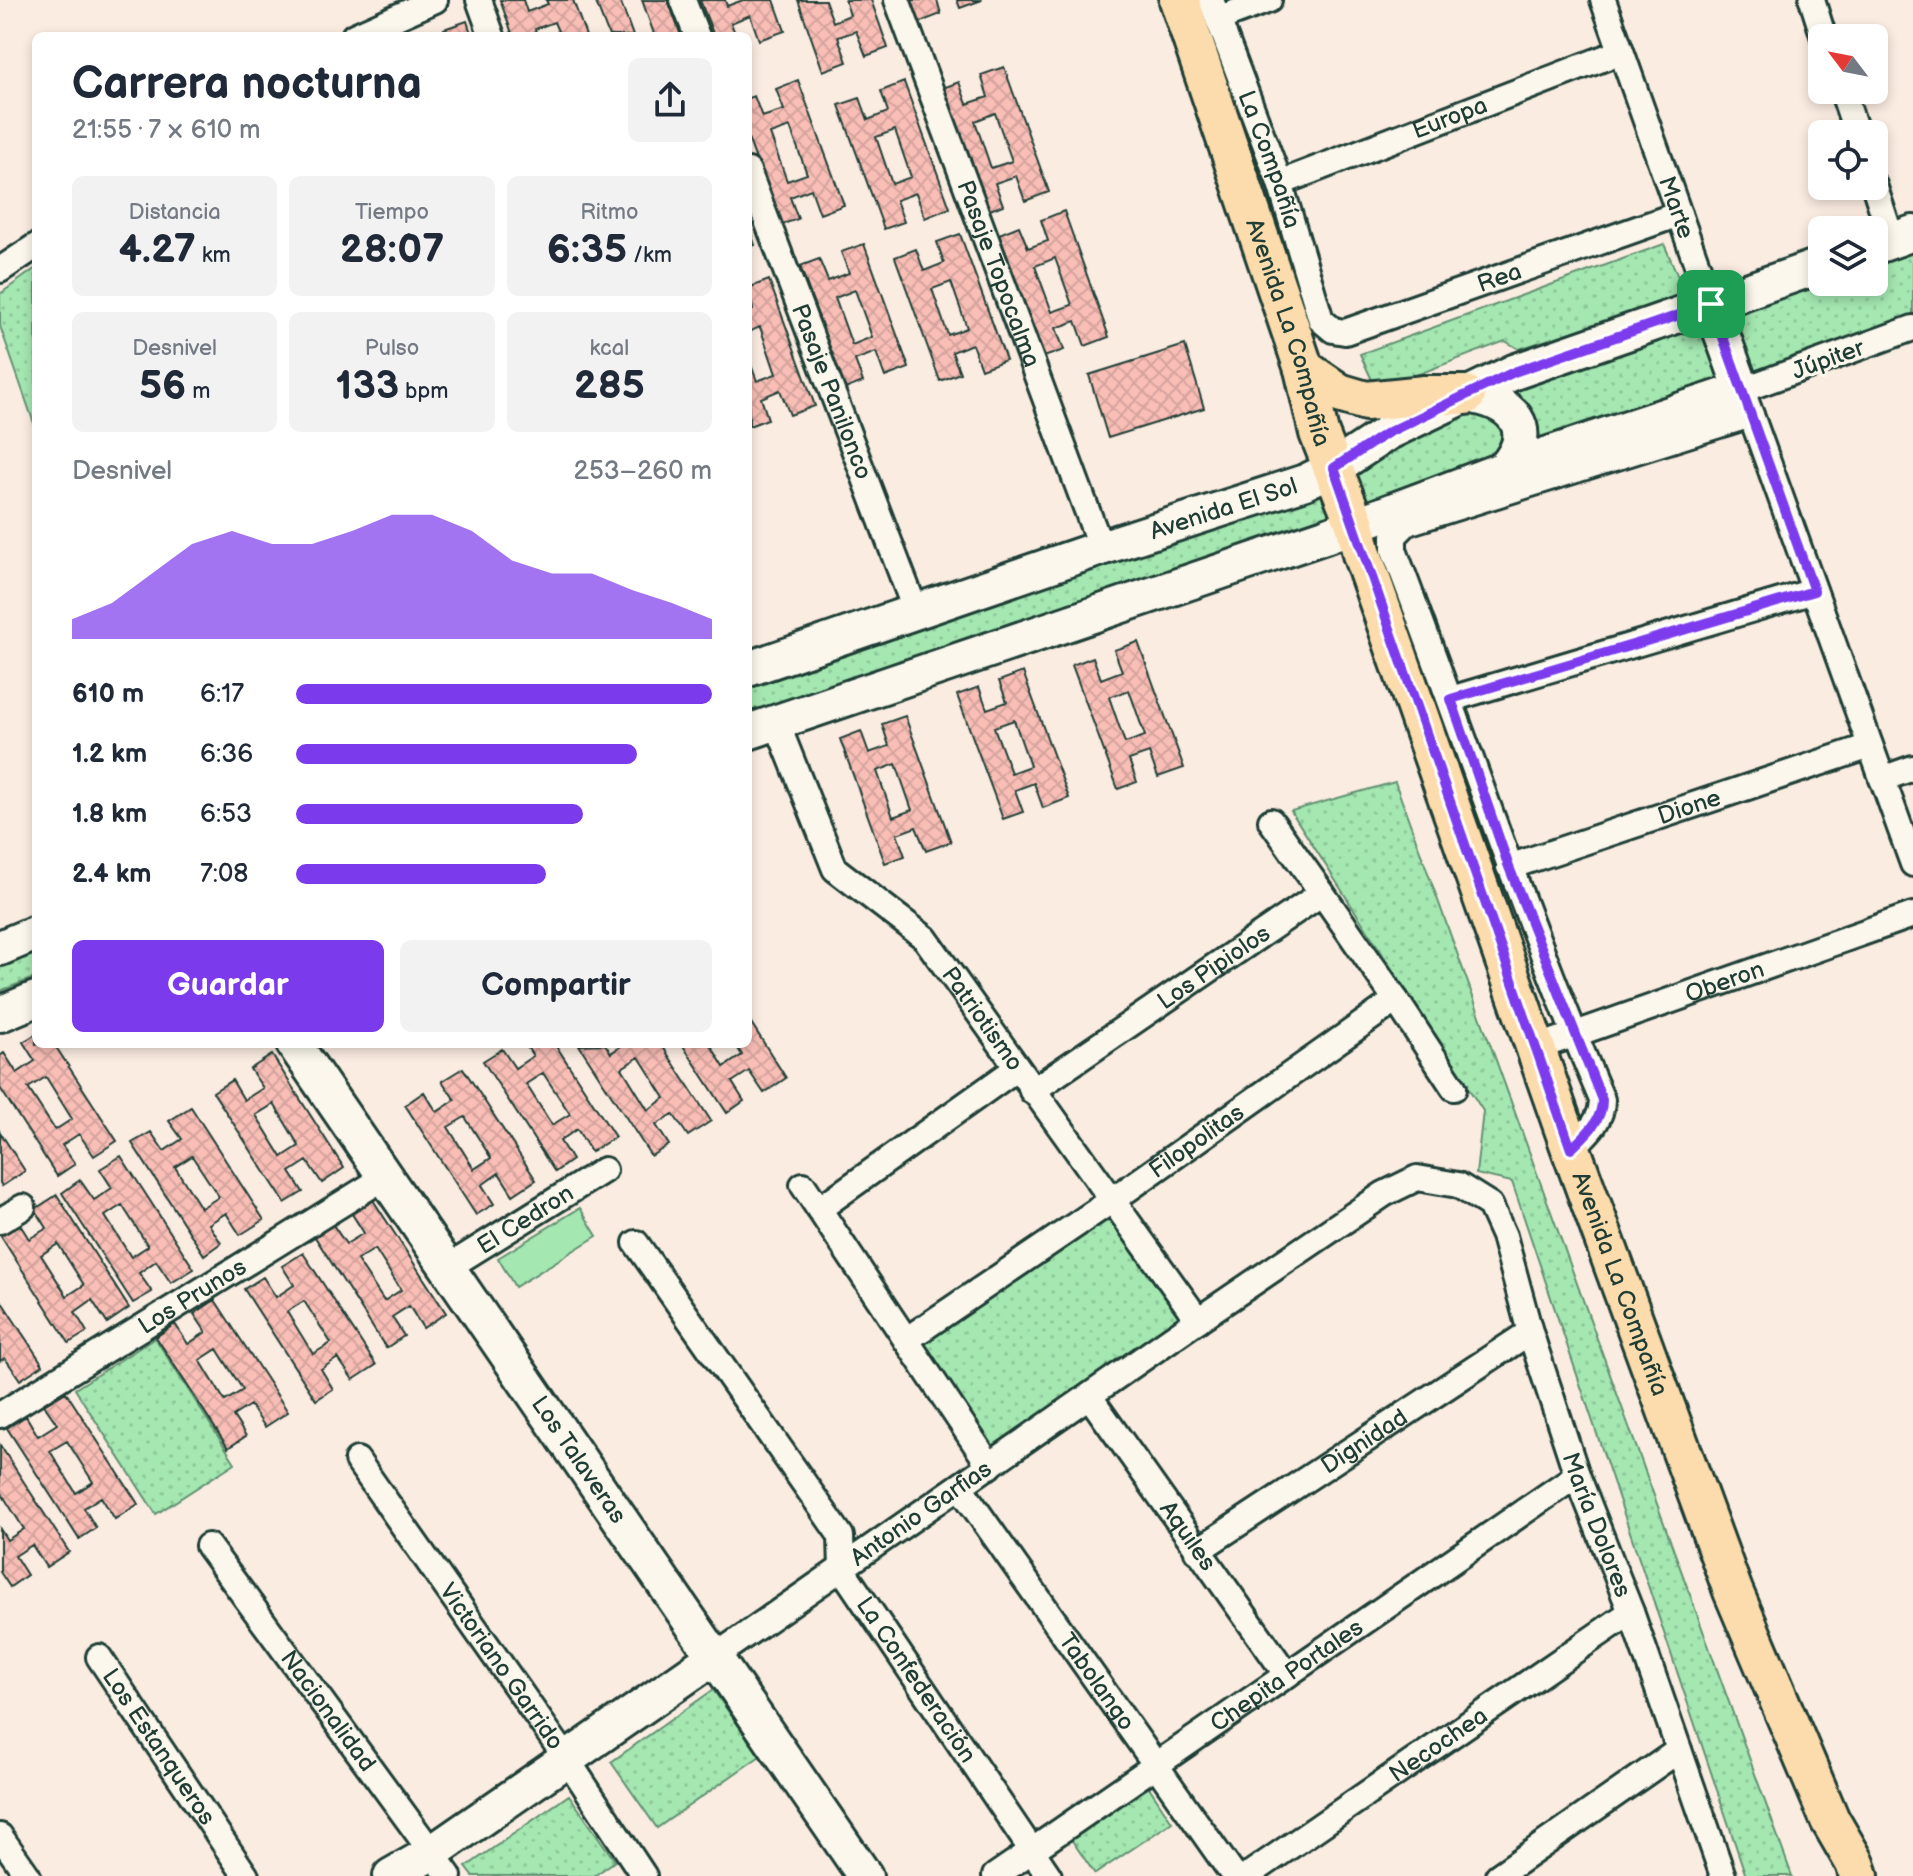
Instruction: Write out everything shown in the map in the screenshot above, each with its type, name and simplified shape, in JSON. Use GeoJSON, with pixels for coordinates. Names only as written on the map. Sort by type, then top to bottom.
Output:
{"type":"FeatureCollection","features":[{"type":"Feature","properties":{"kind":"main road","name":"Avenida La Compañía"},"geometry":{"type":"LineString","coordinates":[[1179,0],[1304,369],[1319,433],[1355,524],[1362,554],[1571,1149],[1733,1591],[1830,1820],[1855,1863],[1859,1876]]}},
{"type":"Feature","properties":{"kind":"main road"},"geometry":{"type":"LineString","coordinates":[[1304,369],[1339,393],[1366,401],[1425,395],[1466,395]]}},
{"type":"Feature","properties":{"kind":"street"},"geometry":{"type":"LineString","coordinates":[[363,32],[435,0]]}},
{"type":"Feature","properties":{"kind":"street"},"geometry":{"type":"LineString","coordinates":[[479,0],[491,32]]}},
{"type":"Feature","properties":{"kind":"street"},"geometry":{"type":"LineString","coordinates":[[683,0],[695,32]]}},
{"type":"Feature","properties":{"kind":"street","name":"Pasaje Topocalma"},"geometry":{"type":"LineString","coordinates":[[897,0],[1101,548]]}},
{"type":"Feature","properties":{"kind":"street"},"geometry":{"type":"LineString","coordinates":[[1214,9],[1269,0]]}},
{"type":"Feature","properties":{"kind":"street","name":"Marte"},"geometry":{"type":"LineString","coordinates":[[1603,0],[1882,779],[1908,838],[1913,864]]}},
{"type":"Feature","properties":{"kind":"street"},"geometry":{"type":"LineString","coordinates":[[1812,0],[1820,24]]}},
{"type":"Feature","properties":{"kind":"street","name":"La Compañía"},"geometry":{"type":"LineString","coordinates":[[1214,9],[1280,183],[1321,320]]}},
{"type":"Feature","properties":{"kind":"street","name":"Europa"},"geometry":{"type":"LineString","coordinates":[[1280,183],[1620,52]]}},
{"type":"Feature","properties":{"kind":"street","name":"Pasaje Panilonco"},"geometry":{"type":"LineString","coordinates":[[752,182],[916,612]]}},
{"type":"Feature","properties":{"kind":"street"},"geometry":{"type":"LineString","coordinates":[[1879,200],[1893,240]]}},
{"type":"Feature","properties":{"kind":"street","name":"Rea"},"geometry":{"type":"LineString","coordinates":[[1321,320],[1333,330],[1345,332],[1679,214]]}},
{"type":"Feature","properties":{"kind":"street"},"geometry":{"type":"LineString","coordinates":[[0,270],[32,249]]}},
{"type":"Feature","properties":{"kind":"street","name":"Avenida El Sol"},"geometry":{"type":"LineString","coordinates":[[752,668],[1305,482],[1334,468],[1387,433],[1514,372],[1808,270]]}},
{"type":"Feature","properties":{"kind":"street","name":"Júpiter"},"geometry":{"type":"LineString","coordinates":[[1571,1149],[1597,1122],[1602,1113],[1602,1100],[1509,867],[1451,699],[1394,550],[1394,536],[1407,523],[1747,402],[1913,328]]}},
{"type":"Feature","properties":{"kind":"street"},"geometry":{"type":"LineString","coordinates":[[1466,395],[1486,397],[1503,405],[1517,423],[1521,444],[1504,469]]}},
{"type":"Feature","properties":{"kind":"street"},"geometry":{"type":"LineString","coordinates":[[762,726],[1355,524],[1504,469],[1747,402]]}},
{"type":"Feature","properties":{"kind":"street"},"geometry":{"type":"LineString","coordinates":[[1451,699],[1814,591]]}},
{"type":"Feature","properties":{"kind":"street","name":"Patriotismo"},"geometry":{"type":"LineString","coordinates":[[762,726],[835,869],[925,938],[1198,1320]]}},
{"type":"Feature","properties":{"kind":"street","name":"Dione"},"geometry":{"type":"LineString","coordinates":[[1509,867],[1870,746]]}},
{"type":"Feature","properties":{"kind":"street"},"geometry":{"type":"LineString","coordinates":[[1882,779],[1913,768]]}},
{"type":"Feature","properties":{"kind":"street"},"geometry":{"type":"LineString","coordinates":[[1271,821],[1454,1088]]}},
{"type":"Feature","properties":{"kind":"street","name":"Los Pipiolos"},"geometry":{"type":"LineString","coordinates":[[1032,1091],[1322,893]]}},
{"type":"Feature","properties":{"kind":"street","name":"Oberon"},"geometry":{"type":"LineString","coordinates":[[1536,1048],[1913,915]]}},
{"type":"Feature","properties":{"kind":"street"},"geometry":{"type":"LineString","coordinates":[[0,948],[32,935]]}},
{"type":"Feature","properties":{"kind":"street","name":"Filopolitas"},"geometry":{"type":"LineString","coordinates":[[906,1340],[1114,1199],[1396,1000]]}},
{"type":"Feature","properties":{"kind":"street"},"geometry":{"type":"LineString","coordinates":[[0,1014],[32,1001]]}},
{"type":"Feature","properties":{"kind":"street","name":"Los Talaveras"},"geometry":{"type":"LineString","coordinates":[[297,1048],[865,1876]]}},
{"type":"Feature","properties":{"kind":"street"},"geometry":{"type":"LineString","coordinates":[[819,1209],[1017,1068]]}},
{"type":"Feature","properties":{"kind":"street","name":"El Cedron"},"geometry":{"type":"LineString","coordinates":[[447,1268],[604,1170]]}},
{"type":"Feature","properties":{"kind":"street","name":"Los Prunos"},"geometry":{"type":"LineString","coordinates":[[0,1415],[385,1177]]}},
{"type":"Feature","properties":{"kind":"street","name":"Antonio Garfias"},"geometry":{"type":"LineString","coordinates":[[391,1876],[441,1864],[567,1759],[1384,1194],[1417,1178],[1458,1185]]}},
{"type":"Feature","properties":{"kind":"street"},"geometry":{"type":"LineString","coordinates":[[803,1185],[990,1466]]}},
{"type":"Feature","properties":{"kind":"street","name":"María Dolores"},"geometry":{"type":"LineString","coordinates":[[1458,1185],[1490,1205],[1504,1236],[1530,1332],[1577,1475],[1631,1612],[1723,1876]]}},
{"type":"Feature","properties":{"kind":"street"},"geometry":{"type":"LineString","coordinates":[[0,1221],[23,1207]]}},
{"type":"Feature","properties":{"kind":"street","name":"La Confederación"},"geometry":{"type":"LineString","coordinates":[[636,1243],[841,1536],[842,1569],[1049,1876]]}},
{"type":"Feature","properties":{"kind":"street","name":"Dignidad"},"geometry":{"type":"LineString","coordinates":[[1197,1551],[1530,1332]]}},
{"type":"Feature","properties":{"kind":"street","name":"Aquiles"},"geometry":{"type":"LineString","coordinates":[[1090,1397],[1287,1675]]}},
{"type":"Feature","properties":{"kind":"street","name":"Victoriano Garrido"},"geometry":{"type":"LineString","coordinates":[[357,1460],[567,1759],[644,1876]]}},
{"type":"Feature","properties":{"kind":"street","name":"Chepita Portales"},"geometry":{"type":"LineString","coordinates":[[995,1876],[1577,1475]]}},
{"type":"Feature","properties":{"kind":"street","name":"Tabolango"},"geometry":{"type":"LineString","coordinates":[[960,1487],[1234,1876]]}},
{"type":"Feature","properties":{"kind":"street","name":"Nacionalidad"},"geometry":{"type":"LineString","coordinates":[[208,1546],[441,1864]]}},
{"type":"Feature","properties":{"kind":"street","name":"Necochea"},"geometry":{"type":"LineString","coordinates":[[1247,1876],[1631,1612]]}},
{"type":"Feature","properties":{"kind":"street","name":"Los Estanqueros"},"geometry":{"type":"LineString","coordinates":[[99,1657],[246,1876]]}},
{"type":"Feature","properties":{"kind":"street"},"geometry":{"type":"LineString","coordinates":[[1498,1876],[1679,1750]]}},
{"type":"Feature","properties":{"kind":"street"},"geometry":{"type":"LineString","coordinates":[[0,1836],[28,1876]]}},
{"type":"Feature","properties":{"kind":"green space"},"geometry":{"type":"Polygon","coordinates":[[[1664,244],[1686,295],[1519,349],[1505,341],[1385,387],[1372,380],[1360,354],[1664,244]]]}},
{"type":"Feature","properties":{"kind":"green space"},"geometry":{"type":"Polygon","coordinates":[[[1913,252],[1913,318],[1500,466],[752,713],[752,688],[1318,492],[1515,375],[1722,319],[1808,289],[1808,296],[1888,296],[1888,261],[1913,252]]]}},
{"type":"Feature","properties":{"kind":"green space"},"geometry":{"type":"Polygon","coordinates":[[[32,271],[32,418],[0,326],[0,294],[32,271]]]}},
{"type":"Feature","properties":{"kind":"green space"},"geometry":{"type":"Polygon","coordinates":[[[1395,782],[1792,1876],[1746,1876],[1512,1182],[1476,1174],[1483,1111],[1291,811],[1395,782]]]}},
{"type":"Feature","properties":{"kind":"green space"},"geometry":{"type":"Polygon","coordinates":[[[32,945],[32,979],[0,991],[0,957],[32,945]]]}},
{"type":"Feature","properties":{"kind":"green space"},"geometry":{"type":"Polygon","coordinates":[[[1103,1206],[1189,1329],[990,1466],[906,1340],[1103,1206]]]}},
{"type":"Feature","properties":{"kind":"green space"},"geometry":{"type":"Polygon","coordinates":[[[580,1208],[597,1236],[515,1287],[498,1258],[580,1208]]]}},
{"type":"Feature","properties":{"kind":"green space"},"geometry":{"type":"Polygon","coordinates":[[[155,1338],[235,1463],[156,1514],[75,1389],[155,1338]]]}},
{"type":"Feature","properties":{"kind":"green space"},"geometry":{"type":"Polygon","coordinates":[[[713,1690],[760,1756],[657,1828],[611,1762],[713,1690]]]}},
{"type":"Feature","properties":{"kind":"green space"},"geometry":{"type":"Polygon","coordinates":[[[1149,1787],[1172,1822],[1095,1874],[1071,1839],[1149,1787]]]}},
{"type":"Feature","properties":{"kind":"green space"},"geometry":{"type":"Polygon","coordinates":[[[569,1795],[615,1861],[594,1876],[473,1876],[466,1867],[569,1795]]]}},
{"type":"Feature","properties":{"kind":"building"},"geometry":{"type":"Polygon","coordinates":[[[500,0],[523,0],[527,12],[548,4],[546,0],[573,0],[585,32],[558,32],[554,22],[535,29],[536,32],[512,32],[500,0]]]}},
{"type":"Feature","properties":{"kind":"building"},"geometry":{"type":"Polygon","coordinates":[[[595,0],[620,0],[632,32],[607,32],[595,0]]]}},
{"type":"Feature","properties":{"kind":"building"},"geometry":{"type":"Polygon","coordinates":[[[642,0],[668,0],[680,32],[653,32],[642,0]]]}},
{"type":"Feature","properties":{"kind":"building"},"geometry":{"type":"Polygon","coordinates":[[[700,0],[725,0],[727,6],[743,0],[774,0],[785,31],[759,40],[750,15],[731,23],[734,32],[712,32],[700,0]]]}},
{"type":"Feature","properties":{"kind":"building"},"geometry":{"type":"Polygon","coordinates":[[[798,0],[825,0],[833,22],[850,15],[845,0],[871,0],[888,48],[866,56],[856,31],[838,37],[847,62],[823,71],[798,0]]]}},
{"type":"Feature","properties":{"kind":"building"},"geometry":{"type":"Polygon","coordinates":[[[910,0],[937,0],[941,14],[918,23],[910,0]]]}},
{"type":"Feature","properties":{"kind":"building"},"geometry":{"type":"Polygon","coordinates":[[[957,0],[982,0],[960,8],[957,0]]]}},
{"type":"Feature","properties":{"kind":"building"},"geometry":{"type":"Polygon","coordinates":[[[467,21],[471,32],[445,32],[444,29],[467,21]]]}},
{"type":"Feature","properties":{"kind":"building"},"geometry":{"type":"Polygon","coordinates":[[[1004,67],[1049,192],[1025,201],[1016,176],[995,183],[1003,205],[985,212],[940,89],[959,82],[967,104],[988,97],[981,75],[1004,67]],[[995,113],[975,121],[991,168],[1012,161],[995,113]]]}},
{"type":"Feature","properties":{"kind":"building"},"geometry":{"type":"Polygon","coordinates":[[[798,80],[844,205],[820,214],[811,189],[790,197],[798,219],[780,225],[752,149],[752,97],[762,117],[784,110],[776,89],[798,80]],[[790,127],[770,134],[787,181],[807,174],[790,127]]]}},
{"type":"Feature","properties":{"kind":"building"},"geometry":{"type":"Polygon","coordinates":[[[904,82],[950,208],[925,218],[916,193],[896,200],[904,222],[884,229],[839,105],[860,98],[868,120],[888,112],[881,91],[904,82]],[[895,130],[876,137],[892,184],[911,177],[895,130]]]}},
{"type":"Feature","properties":{"kind":"building"},"geometry":{"type":"Polygon","coordinates":[[[1064,211],[1109,337],[1085,346],[1076,321],[1056,328],[1064,350],[1044,357],[999,234],[1019,226],[1028,248],[1048,241],[1041,220],[1064,211]],[[1055,258],[1035,266],[1052,312],[1072,305],[1055,258]]]}},
{"type":"Feature","properties":{"kind":"building"},"geometry":{"type":"Polygon","coordinates":[[[960,234],[1006,360],[981,369],[972,344],[952,352],[960,373],[940,381],[895,257],[916,249],[924,271],[944,263],[937,242],[960,234]],[[951,282],[932,289],[948,335],[967,328],[951,282]]]}},
{"type":"Feature","properties":{"kind":"building"},"geometry":{"type":"Polygon","coordinates":[[[864,244],[909,368],[885,377],[876,352],[855,360],[863,382],[845,389],[800,266],[819,259],[828,281],[849,273],[841,252],[864,244]],[[855,290],[835,298],[852,345],[872,337],[855,290]]]}},
{"type":"Feature","properties":{"kind":"building"},"geometry":{"type":"Polygon","coordinates":[[[769,280],[815,406],[790,415],[780,390],[761,398],[768,419],[752,425],[752,368],[757,381],[776,374],[760,327],[752,330],[752,286],[769,280]]]}},
{"type":"Feature","properties":{"kind":"building"},"geometry":{"type":"Polygon","coordinates":[[[1185,345],[1204,408],[1108,438],[1089,375],[1185,345]]]}},
{"type":"Feature","properties":{"kind":"building"},"geometry":{"type":"Polygon","coordinates":[[[1138,642],[1184,768],[1158,777],[1149,753],[1129,760],[1137,782],[1118,789],[1072,665],[1093,657],[1101,679],[1122,671],[1114,650],[1138,642]],[[1129,690],[1109,697],[1125,743],[1145,736],[1129,690]]]}},
{"type":"Feature","properties":{"kind":"building"},"geometry":{"type":"Polygon","coordinates":[[[1023,672],[1069,798],[1043,808],[1034,783],[1015,790],[1023,812],[1003,819],[957,695],[979,687],[987,709],[1007,702],[999,681],[1023,672]],[[1014,720],[994,727],[1011,773],[1030,766],[1014,720]]]}},
{"type":"Feature","properties":{"kind":"building"},"geometry":{"type":"Polygon","coordinates":[[[905,716],[951,842],[926,851],[916,827],[897,834],[905,856],[885,863],[840,739],[861,731],[869,753],[889,746],[882,724],[905,716]],[[896,764],[877,771],[893,817],[912,810],[896,764]]]}},
{"type":"Feature","properties":{"kind":"building"},"geometry":{"type":"Polygon","coordinates":[[[752,1024],[786,1078],[764,1093],[749,1071],[732,1082],[744,1101],[727,1113],[685,1048],[712,1048],[724,1067],[742,1055],[738,1048],[752,1048],[752,1024]]]}},
{"type":"Feature","properties":{"kind":"building"},"geometry":{"type":"Polygon","coordinates":[[[32,1036],[32,1048],[57,1048],[117,1141],[94,1156],[79,1134],[62,1145],[75,1164],[57,1176],[0,1088],[0,1056],[4,1053],[17,1073],[35,1061],[23,1042],[32,1036]],[[46,1077],[28,1088],[55,1130],[72,1119],[46,1077]]]}},
{"type":"Feature","properties":{"kind":"building"},"geometry":{"type":"Polygon","coordinates":[[[528,1048],[558,1048],[615,1137],[591,1152],[577,1129],[560,1141],[572,1160],[555,1172],[483,1061],[502,1049],[515,1068],[533,1056],[528,1048]],[[543,1073],[526,1084],[552,1125],[570,1114],[543,1073]]]}},
{"type":"Feature","properties":{"kind":"building"},"geometry":{"type":"Polygon","coordinates":[[[581,1048],[608,1048],[611,1053],[618,1048],[664,1048],[711,1121],[688,1136],[673,1114],[656,1125],[669,1145],[651,1156],[581,1048]],[[639,1057],[622,1068],[648,1110],[665,1098],[639,1057]]]}},
{"type":"Feature","properties":{"kind":"building"},"geometry":{"type":"Polygon","coordinates":[[[272,1055],[344,1168],[322,1183],[307,1161],[290,1172],[303,1192],[285,1203],[213,1092],[232,1080],[244,1100],[263,1088],[250,1069],[272,1055]],[[274,1104],[256,1115],[282,1157],[299,1146],[274,1104]]]}},
{"type":"Feature","properties":{"kind":"building"},"geometry":{"type":"Polygon","coordinates":[[[463,1068],[536,1180],[513,1195],[499,1173],[482,1185],[494,1204],[476,1215],[405,1105],[424,1092],[437,1112],[455,1100],[442,1081],[463,1068]],[[465,1117],[448,1127],[474,1169],[491,1158],[465,1117]]]}},
{"type":"Feature","properties":{"kind":"building"},"geometry":{"type":"Polygon","coordinates":[[[191,1107],[264,1220],[240,1235],[226,1213],[209,1224],[221,1243],[204,1255],[132,1143],[151,1132],[164,1151],[182,1139],[169,1121],[191,1107]],[[192,1156],[175,1167],[201,1208],[219,1197],[192,1156]]]}},
{"type":"Feature","properties":{"kind":"building"},"geometry":{"type":"Polygon","coordinates":[[[0,1132],[25,1171],[2,1186],[0,1183],[0,1132]]]}},
{"type":"Feature","properties":{"kind":"building"},"geometry":{"type":"Polygon","coordinates":[[[121,1156],[194,1269],[171,1283],[156,1261],[139,1273],[152,1292],[133,1303],[62,1193],[80,1180],[94,1200],[112,1188],[100,1169],[121,1156]],[[122,1205],[105,1216],[131,1257],[148,1246],[122,1205]]]}},
{"type":"Feature","properties":{"kind":"building"},"geometry":{"type":"Polygon","coordinates":[[[57,1195],[129,1308],[107,1323],[92,1300],[75,1312],[87,1332],[69,1343],[0,1235],[0,1231],[17,1220],[29,1239],[47,1228],[35,1209],[57,1195]],[[58,1244],[41,1255],[67,1296],[84,1285],[58,1244]]]}},
{"type":"Feature","properties":{"kind":"building"},"geometry":{"type":"Polygon","coordinates":[[[373,1200],[446,1313],[423,1328],[409,1306],[392,1317],[404,1336],[386,1348],[315,1237],[333,1225],[346,1244],[364,1233],[352,1214],[373,1200]],[[375,1249],[357,1260],[384,1301],[401,1290],[375,1249]]]}},
{"type":"Feature","properties":{"kind":"building"},"geometry":{"type":"Polygon","coordinates":[[[303,1253],[376,1365],[353,1380],[338,1358],[321,1369],[333,1389],[316,1400],[244,1289],[263,1277],[276,1297],[294,1285],[282,1266],[303,1253]],[[304,1301],[287,1312],[313,1354],[331,1343],[304,1301]]]}},
{"type":"Feature","properties":{"kind":"building"},"geometry":{"type":"Polygon","coordinates":[[[0,1299],[43,1365],[20,1380],[5,1358],[0,1361],[0,1299]]]}},
{"type":"Feature","properties":{"kind":"building"},"geometry":{"type":"Polygon","coordinates":[[[215,1300],[288,1412],[265,1427],[250,1405],[233,1416],[246,1436],[228,1448],[156,1337],[175,1324],[188,1344],[206,1332],[194,1314],[215,1300]],[[217,1349],[200,1360],[225,1401],[243,1390],[217,1349]]]}},
{"type":"Feature","properties":{"kind":"building"},"geometry":{"type":"Polygon","coordinates":[[[66,1392],[138,1504],[115,1519],[101,1497],[84,1508],[96,1528],[79,1539],[7,1428],[26,1416],[38,1436],[57,1424],[44,1405],[66,1392]],[[67,1441],[50,1451],[76,1493],[93,1482],[67,1441]]]}},
{"type":"Feature","properties":{"kind":"building"},"geometry":{"type":"Polygon","coordinates":[[[0,1445],[69,1552],[46,1567],[32,1545],[15,1556],[27,1575],[10,1587],[0,1572],[0,1529],[7,1540],[24,1529],[0,1491],[0,1445]]]}},
{"type":"Feature","properties":{"kind":"route"},"geometry":{"type":"LineString","coordinates":[[1711,304],[1814,591],[1451,699],[1509,867],[1602,1100],[1602,1113],[1597,1122],[1571,1149],[1334,468],[1387,433],[1514,372],[1711,304]]}}]}
